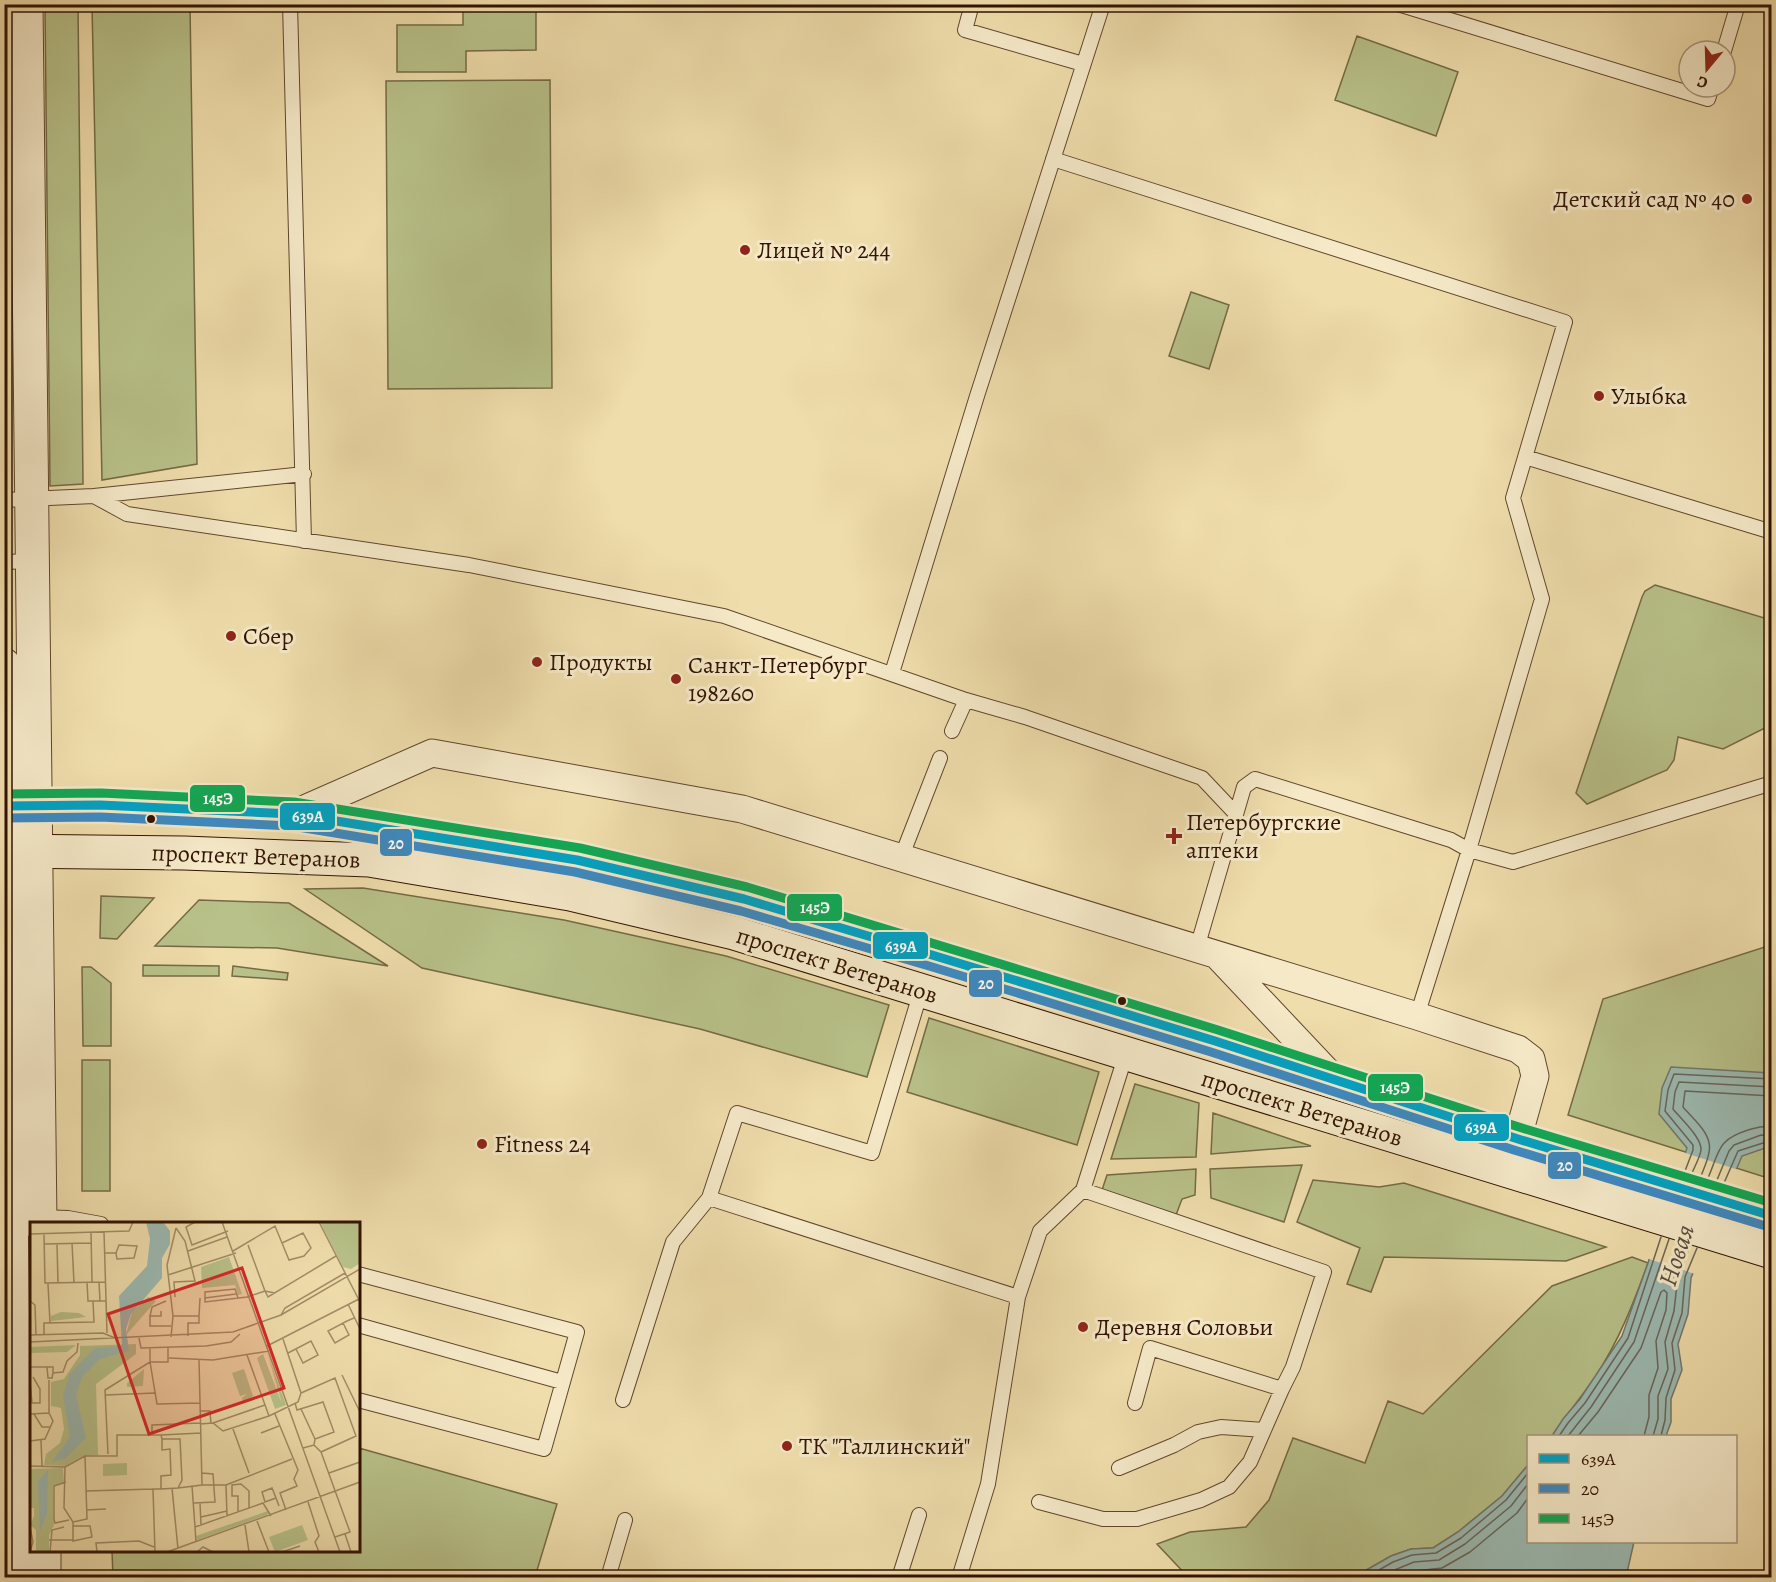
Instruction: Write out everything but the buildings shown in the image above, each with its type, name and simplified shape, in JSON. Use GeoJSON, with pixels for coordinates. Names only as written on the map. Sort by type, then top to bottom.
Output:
{"type":"FeatureCollection","features":[{"type":"Feature","properties":{"kind":"main road"},"geometry":{"type":"LineString","coordinates":[[16,1578],[24,1217],[15,806],[26,4]]}},
{"type":"Feature","properties":{"kind":"main road"},"geometry":{"type":"LineString","coordinates":[[4,665],[15,806]]}},
{"type":"Feature","properties":{"kind":"main road","name":"проспект Ветеранов"},"geometry":{"type":"LineString","coordinates":[[15,806],[100,805],[293,814],[577,860],[744,899],[1215,1041],[1518,1139],[1766,1215]]}},
{"type":"Feature","properties":{"kind":"main road","name":"проспект Ветеранов"},"geometry":{"type":"LineString","coordinates":[[16,851],[184,853],[369,860],[570,894],[723,930],[1761,1249]]}},
{"type":"Feature","properties":{"kind":"main road"},"geometry":{"type":"LineString","coordinates":[[44,1552],[44,1578]]}},
{"type":"Feature","properties":{"kind":"street"},"geometry":{"type":"LineString","coordinates":[[293,814],[432,753],[741,809],[1518,1049],[1532,1059],[1535,1076],[1508,1171]]}},
{"type":"Feature","properties":{"kind":"street"},"geometry":{"type":"LineString","coordinates":[[1206,951],[1333,1078]]}},
{"type":"Feature","properties":{"kind":"lane"},"geometry":{"type":"LineString","coordinates":[[290,4],[304,541]]}},
{"type":"Feature","properties":{"kind":"lane"},"geometry":{"type":"LineString","coordinates":[[972,4],[965,30],[1083,64]]}},
{"type":"Feature","properties":{"kind":"lane"},"geometry":{"type":"LineString","coordinates":[[892,673],[976,396],[1103,4]]}},
{"type":"Feature","properties":{"kind":"lane"},"geometry":{"type":"LineString","coordinates":[[1398,4],[1677,90]]}},
{"type":"Feature","properties":{"kind":"lane"},"geometry":{"type":"LineString","coordinates":[[1728,39],[1738,4]]}},
{"type":"Feature","properties":{"kind":"lane"},"geometry":{"type":"LineString","coordinates":[[1053,159],[1565,322],[1513,498],[1542,599],[1469,850],[1417,1016]]}},
{"type":"Feature","properties":{"kind":"lane"},"geometry":{"type":"LineString","coordinates":[[1525,457],[1772,532]]}},
{"type":"Feature","properties":{"kind":"lane"},"geometry":{"type":"LineString","coordinates":[[18,499],[94,496],[304,474]]}},
{"type":"Feature","properties":{"kind":"lane"},"geometry":{"type":"LineString","coordinates":[[94,496],[128,514],[469,565],[724,616],[966,700],[1024,717],[1202,778],[1236,814]]}},
{"type":"Feature","properties":{"kind":"lane"},"geometry":{"type":"LineString","coordinates":[[952,731],[966,700]]}},
{"type":"Feature","properties":{"kind":"lane"},"geometry":{"type":"LineString","coordinates":[[901,858],[940,758]]}},
{"type":"Feature","properties":{"kind":"lane"},"geometry":{"type":"LineString","coordinates":[[1206,951],[1236,814],[1244,787],[1255,779],[1451,840],[1469,850],[1513,862],[1772,783]]}},
{"type":"Feature","properties":{"kind":"lane"},"geometry":{"type":"LineString","coordinates":[[623,1400],[673,1242],[709,1198],[737,1113],[872,1153],[921,991]]}},
{"type":"Feature","properties":{"kind":"lane"},"geometry":{"type":"LineString","coordinates":[[959,1578],[988,1484],[1018,1297],[1040,1231],[1083,1190],[1126,1054]]}},
{"type":"Feature","properties":{"kind":"lane"},"geometry":{"type":"LineString","coordinates":[[1039,1502],[1103,1519],[1137,1519],[1201,1500],[1229,1487],[1250,1462],[1293,1367],[1324,1272],[1083,1190]]}},
{"type":"Feature","properties":{"kind":"lane"},"geometry":{"type":"LineString","coordinates":[[709,1198],[1018,1297]]}},
{"type":"Feature","properties":{"kind":"lane"},"geometry":{"type":"LineString","coordinates":[[24,1217],[68,1218],[90,1222]]}},
{"type":"Feature","properties":{"kind":"lane"},"geometry":{"type":"LineString","coordinates":[[360,1275],[577,1332],[544,1449],[360,1401]]}},
{"type":"Feature","properties":{"kind":"lane"},"geometry":{"type":"LineString","coordinates":[[360,1326],[562,1382]]}},
{"type":"Feature","properties":{"kind":"lane"},"geometry":{"type":"LineString","coordinates":[[1135,1402],[1150,1348],[1282,1389]]}},
{"type":"Feature","properties":{"kind":"lane"},"geometry":{"type":"LineString","coordinates":[[1119,1468],[1174,1445],[1198,1432],[1221,1427],[1264,1430]]}},
{"type":"Feature","properties":{"kind":"lane"},"geometry":{"type":"LineString","coordinates":[[899,1578],[919,1515]]}},
{"type":"Feature","properties":{"kind":"lane"},"geometry":{"type":"LineString","coordinates":[[608,1578],[625,1520]]}},
{"type":"Feature","properties":{"kind":"green space"},"geometry":{"type":"Polygon","coordinates":[[[45,5],[78,5],[83,484],[50,486],[45,5]]]}},
{"type":"Feature","properties":{"kind":"green space"},"geometry":{"type":"Polygon","coordinates":[[[92,5],[190,5],[197,464],[102,480],[92,5]]]}},
{"type":"Feature","properties":{"kind":"green space"},"geometry":{"type":"Polygon","coordinates":[[[463,5],[536,5],[536,50],[466,51],[466,72],[397,72],[397,25],[463,25],[463,5]]]}},
{"type":"Feature","properties":{"kind":"green space"},"geometry":{"type":"Polygon","coordinates":[[[1357,36],[1458,72],[1436,136],[1335,100],[1357,36]]]}},
{"type":"Feature","properties":{"kind":"green space"},"geometry":{"type":"Polygon","coordinates":[[[550,80],[552,388],[388,389],[386,81],[550,80]]]}},
{"type":"Feature","properties":{"kind":"green space"},"geometry":{"type":"Polygon","coordinates":[[[1191,292],[1229,305],[1209,369],[1169,356],[1191,292]]]}},
{"type":"Feature","properties":{"kind":"green space"},"geometry":{"type":"Polygon","coordinates":[[[1655,585],[1771,620],[1771,725],[1723,749],[1678,737],[1674,760],[1667,770],[1587,804],[1576,793],[1642,597],[1645,591],[1655,585]]]}},
{"type":"Feature","properties":{"kind":"green space"},"geometry":{"type":"Polygon","coordinates":[[[363,888],[564,920],[726,956],[889,1005],[867,1077],[700,1029],[422,968],[305,889],[363,888]]]}},
{"type":"Feature","properties":{"kind":"green space"},"geometry":{"type":"Polygon","coordinates":[[[101,896],[154,898],[117,939],[100,938],[101,896]]]}},
{"type":"Feature","properties":{"kind":"green space"},"geometry":{"type":"Polygon","coordinates":[[[199,900],[289,903],[388,966],[277,948],[155,946],[199,900]]]}},
{"type":"Feature","properties":{"kind":"green space"},"geometry":{"type":"Polygon","coordinates":[[[1771,945],[1771,1179],[1568,1115],[1603,999],[1771,945]]]}},
{"type":"Feature","properties":{"kind":"green space"},"geometry":{"type":"Polygon","coordinates":[[[143,965],[219,966],[219,976],[143,976],[143,965]]]}},
{"type":"Feature","properties":{"kind":"green space"},"geometry":{"type":"Polygon","coordinates":[[[233,966],[288,973],[287,980],[232,976],[233,966]]]}},
{"type":"Feature","properties":{"kind":"green space"},"geometry":{"type":"Polygon","coordinates":[[[82,967],[91,967],[111,983],[111,1046],[83,1046],[82,967]]]}},
{"type":"Feature","properties":{"kind":"green space"},"geometry":{"type":"Polygon","coordinates":[[[929,1018],[1099,1072],[1077,1145],[907,1092],[929,1018]]]}},
{"type":"Feature","properties":{"kind":"green space"},"geometry":{"type":"Polygon","coordinates":[[[82,1060],[110,1060],[110,1191],[82,1191],[82,1060]]]}},
{"type":"Feature","properties":{"kind":"green space"},"geometry":{"type":"Polygon","coordinates":[[[1135,1084],[1199,1103],[1196,1157],[1111,1159],[1135,1084]]]}},
{"type":"Feature","properties":{"kind":"green space"},"geometry":{"type":"Polygon","coordinates":[[[1213,1113],[1311,1146],[1211,1154],[1213,1113]]]}},
{"type":"Feature","properties":{"kind":"green space"},"geometry":{"type":"Polygon","coordinates":[[[1302,1165],[1284,1222],[1211,1198],[1210,1169],[1302,1165]]]}},
{"type":"Feature","properties":{"kind":"green space"},"geometry":{"type":"Polygon","coordinates":[[[1196,1169],[1195,1195],[1182,1199],[1176,1215],[1102,1190],[1107,1175],[1196,1169]]]}},
{"type":"Feature","properties":{"kind":"green space"},"geometry":{"type":"Polygon","coordinates":[[[1313,1180],[1379,1187],[1404,1183],[1606,1247],[1566,1261],[1384,1257],[1371,1292],[1347,1284],[1360,1248],[1297,1222],[1313,1180]]]}},
{"type":"Feature","properties":{"kind":"green space"},"geometry":{"type":"Polygon","coordinates":[[[1632,1257],[1648,1263],[1619,1335],[1590,1384],[1553,1435],[1527,1435],[1527,1466],[1502,1496],[1458,1532],[1433,1548],[1411,1549],[1391,1556],[1363,1572],[1346,1577],[1189,1578],[1157,1544],[1190,1532],[1246,1527],[1269,1500],[1293,1438],[1365,1463],[1388,1401],[1423,1414],[1552,1286],[1632,1257]]]}},
{"type":"Feature","properties":{"kind":"green space"},"geometry":{"type":"Polygon","coordinates":[[[360,1448],[557,1504],[535,1577],[113,1577],[112,1552],[360,1552],[360,1448]]]}},
{"type":"Feature","properties":{"kind":"water","name":"Новая"},"geometry":{"type":"Polygon","coordinates":[[[1671,1067],[1771,1073],[1771,1151],[1765,1148],[1742,1156],[1691,1278],[1688,1314],[1678,1344],[1682,1370],[1671,1399],[1671,1422],[1666,1435],[1553,1435],[1622,1336],[1687,1148],[1659,1114],[1662,1088],[1671,1067]]]}},
{"type":"Feature","properties":{"kind":"water"},"geometry":{"type":"Polygon","coordinates":[[[1527,1466],[1527,1543],[1634,1543],[1626,1577],[1346,1577],[1363,1572],[1391,1556],[1411,1549],[1433,1548],[1458,1532],[1502,1496],[1527,1466]]]}},
{"type":"Feature","properties":{"kind":"pier"},"geometry":{"type":"Polygon","coordinates":[[[1682,1152],[1739,1170],[1695,1274],[1646,1258],[1682,1152]]]}},
{"type":"Feature","properties":{"kind":"transit line","name":"145Э"},"geometry":{"type":"LineString","coordinates":[[4,794],[101,793],[294,802],[580,848],[747,887],[1218,1030],[1522,1128],[1772,1203]]}},
{"type":"Feature","properties":{"kind":"transit line","name":"639А"},"geometry":{"type":"LineString","coordinates":[[4,806],[100,805],[293,814],[577,860],[744,899],[932,955],[1215,1041],[1518,1139],[1772,1216]]}},
{"type":"Feature","properties":{"kind":"transit line","name":"20"},"geometry":{"type":"LineString","coordinates":[[4,818],[100,817],[292,826],[575,872],[741,911],[929,966],[1211,1052],[1514,1150],[1769,1227]]}},
{"type":"Feature","properties":{"kind":"place","name":"Детский сад № 40"},"geometry":{"type":"Point","coordinates":[1747,199]}},
{"type":"Feature","properties":{"kind":"place","name":"Лицей № 244"},"geometry":{"type":"Point","coordinates":[745,250]}},
{"type":"Feature","properties":{"kind":"place","name":"Улыбка"},"geometry":{"type":"Point","coordinates":[1599,396]}},
{"type":"Feature","properties":{"kind":"place","name":"Сбер"},"geometry":{"type":"Point","coordinates":[231,636]}},
{"type":"Feature","properties":{"kind":"place","name":"Продукты"},"geometry":{"type":"Point","coordinates":[537,662]}},
{"type":"Feature","properties":{"kind":"place","name":"Санкт-Петербург 198260"},"geometry":{"type":"Point","coordinates":[676,679]}},
{"type":"Feature","properties":{"kind":"place","name":"Петербургские аптеки"},"geometry":{"type":"Point","coordinates":[1174,836]}},
{"type":"Feature","properties":{"kind":"place","name":"Fitness 24"},"geometry":{"type":"Point","coordinates":[482,1144]}},
{"type":"Feature","properties":{"kind":"place","name":"Деревня Соловьи"},"geometry":{"type":"Point","coordinates":[1083,1327]}},
{"type":"Feature","properties":{"kind":"place","name":"ТК \"Таллинский\""},"geometry":{"type":"Point","coordinates":[787,1446]}}]}
